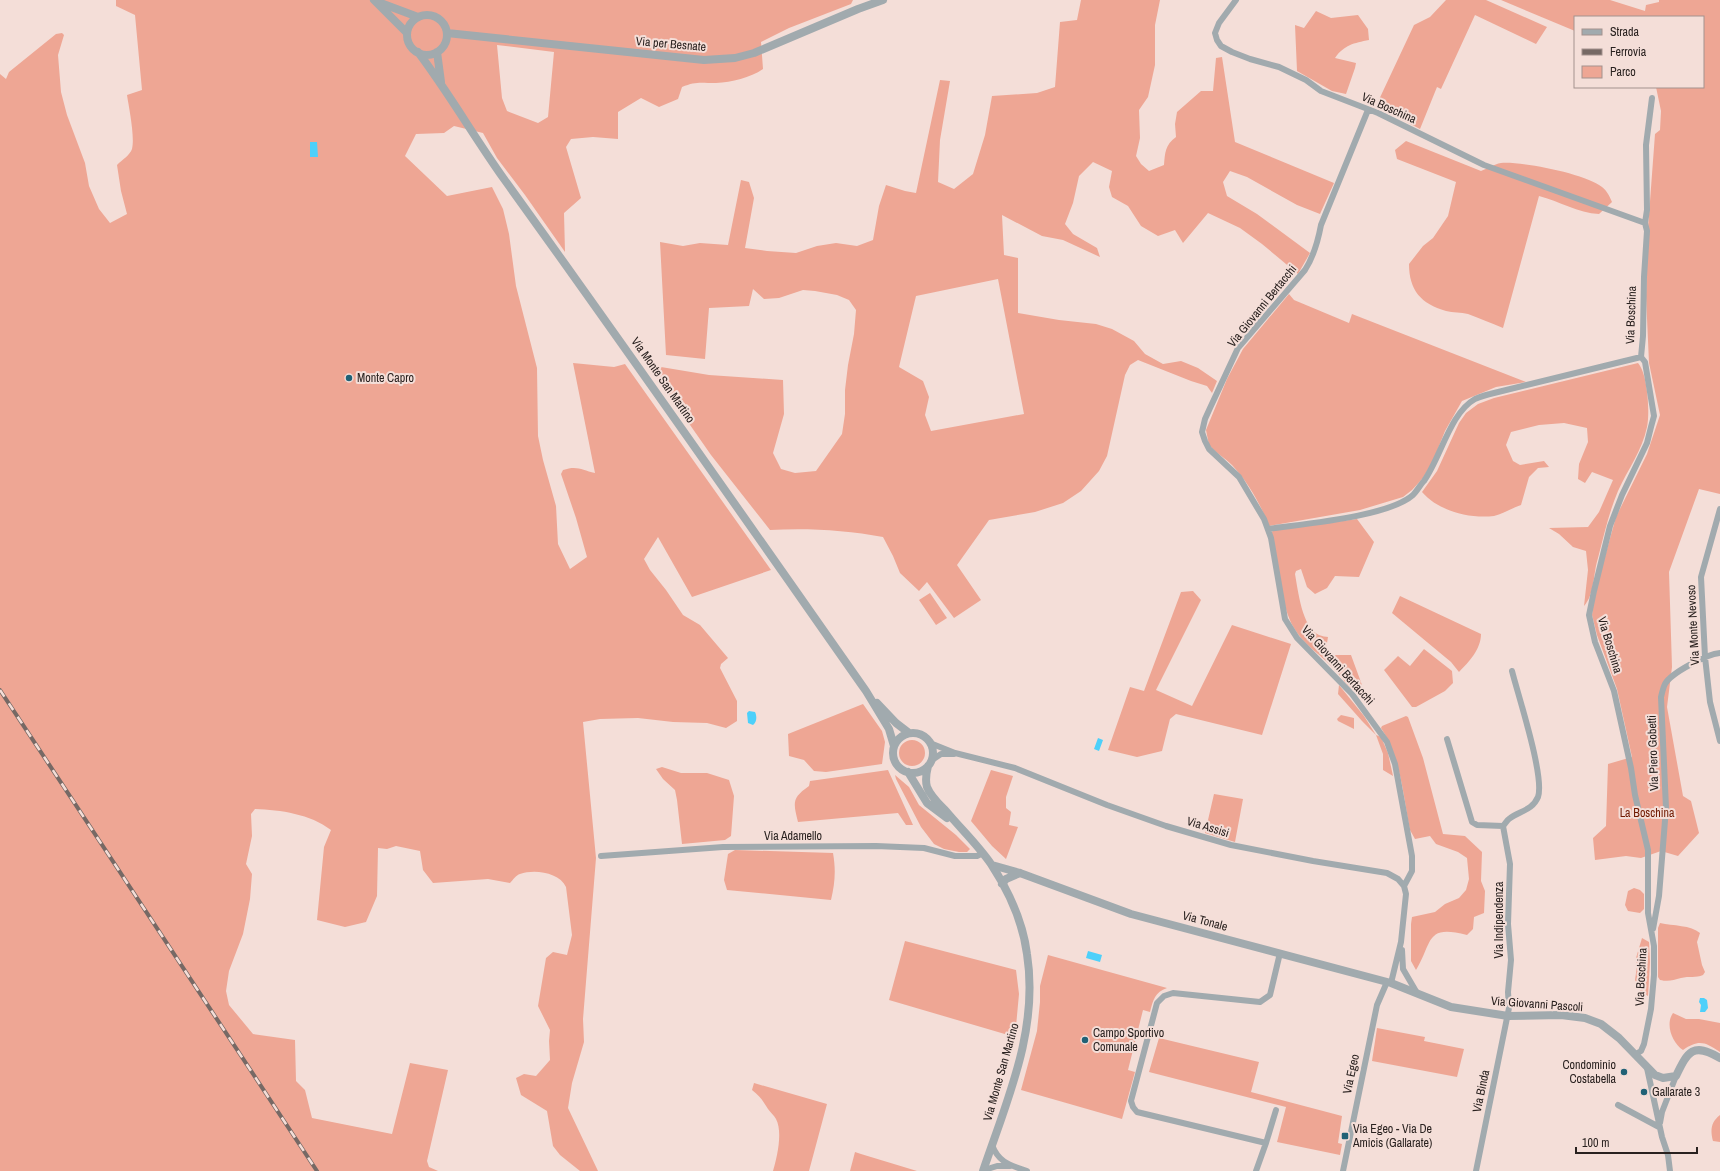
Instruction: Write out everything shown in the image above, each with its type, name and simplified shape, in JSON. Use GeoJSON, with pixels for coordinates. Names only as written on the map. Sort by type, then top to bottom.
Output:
{"type":"FeatureCollection","features":[{"type":"Feature","properties":{"kind":"street","name":"Via per Besnate"},"geometry":{"type":"LineString","coordinates":[[447,33],[704,60],[735,58],[754,53],[883,0]]}},
{"type":"Feature","properties":{"kind":"street","name":"Via Boschina"},"geometry":{"type":"LineString","coordinates":[[1236,0],[1219,23],[1215,33],[1217,40],[1222,46],[1232,52],[1278,67],[1306,80],[1321,91],[1378,113],[1484,164],[1645,223]]}},
{"type":"Feature","properties":{"kind":"street","name":"Via Monte San Martino"},"geometry":{"type":"LineString","coordinates":[[375,1],[418,17],[431,15],[437,17],[442,21],[447,33]]}},
{"type":"Feature","properties":{"kind":"street","name":"Via Monte San Martino"},"geometry":{"type":"LineString","coordinates":[[375,1],[407,33],[408,40],[412,47],[418,52],[442,83],[492,162],[642,370],[866,691],[889,729],[894,746],[893,756],[898,767],[908,772],[927,803],[960,828]]}},
{"type":"Feature","properties":{"kind":"street"},"geometry":{"type":"LineString","coordinates":[[407,33],[411,23],[418,17]]}},
{"type":"Feature","properties":{"kind":"street"},"geometry":{"type":"LineString","coordinates":[[418,52],[424,54],[437,52],[446,40],[447,33]]}},
{"type":"Feature","properties":{"kind":"street","name":"Via Monte San Martino"},"geometry":{"type":"LineString","coordinates":[[437,52],[442,83]]}},
{"type":"Feature","properties":{"kind":"street","name":"Via Boschina"},"geometry":{"type":"LineString","coordinates":[[1636,1054],[1640,1051],[1644,1044],[1651,1009],[1654,975],[1654,946],[1648,913],[1648,850],[1635,795],[1631,768],[1614,691],[1595,642],[1590,615],[1594,591],[1610,526],[1622,495],[1647,443],[1654,416],[1644,362],[1640,357],[1643,336],[1644,277],[1647,231],[1645,223],[1648,210],[1646,145],[1652,98]]}},
{"type":"Feature","properties":{"kind":"street","name":"Via Giovanni Bertacchi"},"geometry":{"type":"LineString","coordinates":[[1368,110],[1321,225],[1318,243],[1311,261],[1238,348],[1205,419],[1202,432],[1209,449],[1239,477],[1264,519],[1272,538],[1285,619],[1298,638],[1352,694],[1387,742],[1395,764],[1412,856],[1412,872],[1404,886]]}},
{"type":"Feature","properties":{"kind":"street"},"geometry":{"type":"LineString","coordinates":[[1268,529],[1357,516],[1394,506],[1413,495],[1432,470],[1448,433],[1459,413],[1475,399],[1593,367],[1640,357]]}},
{"type":"Feature","properties":{"kind":"street","name":"Via Monte Nevoso"},"geometry":{"type":"LineString","coordinates":[[1720,509],[1702,577],[1705,657],[1710,702],[1720,740]]}},
{"type":"Feature","properties":{"kind":"street","name":"Via Piero Gobetti"},"geometry":{"type":"LineString","coordinates":[[1652,933],[1659,896],[1666,808],[1661,697],[1665,684],[1672,676],[1705,657],[1720,653]]}},
{"type":"Feature","properties":{"kind":"street"},"geometry":{"type":"LineString","coordinates":[[1447,739],[1472,822],[1477,825],[1503,826],[1509,819],[1524,812],[1532,805],[1538,797],[1539,785],[1537,764],[1512,671]]}},
{"type":"Feature","properties":{"kind":"street","name":"Via Monte San Martino"},"geometry":{"type":"LineString","coordinates":[[866,691],[896,723],[909,733],[922,735],[930,742],[933,750],[926,779],[930,793],[992,865],[1012,904],[1024,938],[1030,976],[1030,995],[1026,1036],[983,1170]]}},
{"type":"Feature","properties":{"kind":"street"},"geometry":{"type":"LineString","coordinates":[[894,746],[900,738],[909,733]]}},
{"type":"Feature","properties":{"kind":"street","name":"Via Assisi"},"geometry":{"type":"LineString","coordinates":[[930,742],[955,753],[1015,768],[1107,805],[1166,826],[1224,843],[1313,861],[1387,873],[1398,879],[1404,886]]}},
{"type":"Feature","properties":{"kind":"street","name":"Via Assisi"},"geometry":{"type":"LineString","coordinates":[[930,763],[941,754],[955,753]]}},
{"type":"Feature","properties":{"kind":"street"},"geometry":{"type":"LineString","coordinates":[[908,772],[919,772],[930,763]]}},
{"type":"Feature","properties":{"kind":"street","name":"Via Indipendenza"},"geometry":{"type":"LineString","coordinates":[[1503,826],[1510,864],[1508,924],[1511,960],[1508,1016]]}},
{"type":"Feature","properties":{"kind":"street","name":"Via Adamello"},"geometry":{"type":"LineString","coordinates":[[601,856],[723,847],[876,846],[924,848],[955,856],[977,856],[983,853]]}},
{"type":"Feature","properties":{"kind":"street","name":"Via Tonale"},"geometry":{"type":"LineString","coordinates":[[992,865],[1020,873],[1131,914],[1389,983]]}},
{"type":"Feature","properties":{"kind":"street"},"geometry":{"type":"LineString","coordinates":[[1002,884],[1006,879],[1020,873]]}},
{"type":"Feature","properties":{"kind":"street"},"geometry":{"type":"LineString","coordinates":[[1389,983],[1401,942],[1406,902],[1404,886]]}},
{"type":"Feature","properties":{"kind":"street"},"geometry":{"type":"LineString","coordinates":[[1401,942],[1403,969],[1417,993]]}},
{"type":"Feature","properties":{"kind":"street"},"geometry":{"type":"LineString","coordinates":[[1266,1143],[1137,1112],[1132,1101],[1157,1004],[1164,996],[1173,993],[1260,1002],[1270,995],[1280,953]]}},
{"type":"Feature","properties":{"kind":"street","name":"Via Giovanni Pascoli"},"geometry":{"type":"LineString","coordinates":[[1389,983],[1451,1007],[1508,1016],[1567,1016],[1585,1018],[1601,1024],[1636,1054],[1655,1075],[1663,1078],[1676,1076]]}},
{"type":"Feature","properties":{"kind":"street","name":"Via Egeo"},"geometry":{"type":"LineString","coordinates":[[1343,1171],[1377,1005],[1389,983]]}},
{"type":"Feature","properties":{"kind":"street","name":"Via Binda"},"geometry":{"type":"LineString","coordinates":[[1476,1171],[1508,1016]]}},
{"type":"Feature","properties":{"kind":"street"},"geometry":{"type":"LineString","coordinates":[[1659,1126],[1662,1112],[1676,1076],[1685,1058],[1691,1052],[1698,1049],[1709,1051],[1720,1058]]}},
{"type":"Feature","properties":{"kind":"street"},"geometry":{"type":"LineString","coordinates":[[1648,1068],[1659,1126],[1668,1155],[1670,1171]]}},
{"type":"Feature","properties":{"kind":"street"},"geometry":{"type":"LineString","coordinates":[[1618,1105],[1659,1126]]}},
{"type":"Feature","properties":{"kind":"street"},"geometry":{"type":"LineString","coordinates":[[1256,1171],[1276,1110]]}},
{"type":"Feature","properties":{"kind":"street"},"geometry":{"type":"LineString","coordinates":[[992,1145],[1000,1159],[1012,1166],[1028,1171]]}},
{"type":"Feature","properties":{"kind":"street"},"geometry":{"type":"LineString","coordinates":[[983,1170],[997,1166],[1012,1166]]}},
{"type":"Feature","properties":{"kind":"green space"},"geometry":{"type":"Polygon","coordinates":[[[116,0],[853,0],[851,4],[789,28],[761,42],[763,69],[758,72],[741,79],[728,82],[687,85],[682,87],[678,99],[659,107],[641,98],[618,112],[618,139],[593,137],[571,139],[566,147],[581,198],[564,213],[565,252],[497,158],[483,133],[454,126],[444,133],[416,134],[405,156],[447,196],[492,187],[503,209],[509,234],[516,286],[537,368],[538,436],[556,506],[558,544],[570,569],[587,557],[561,474],[563,470],[572,468],[579,468],[595,473],[573,363],[614,367],[625,364],[771,570],[692,597],[658,537],[644,559],[650,570],[683,615],[700,625],[728,658],[721,664],[720,668],[737,701],[737,721],[726,728],[707,723],[673,722],[638,718],[600,719],[583,722],[596,858],[583,1019],[584,1042],[572,1083],[568,1108],[598,1171],[580,1171],[560,1155],[553,1146],[547,1111],[521,1095],[516,1078],[524,1074],[536,1076],[550,1060],[550,1030],[538,1006],[546,958],[553,952],[567,955],[572,935],[566,887],[563,882],[546,873],[532,872],[516,876],[510,883],[488,879],[433,883],[423,870],[420,851],[396,846],[387,849],[378,848],[377,896],[366,922],[345,927],[317,920],[324,847],[331,830],[314,820],[295,814],[275,810],[255,809],[251,814],[252,836],[246,864],[252,874],[250,899],[243,934],[229,971],[226,991],[229,1005],[253,1034],[295,1040],[296,1081],[305,1090],[312,1118],[392,1134],[410,1063],[448,1070],[427,1161],[429,1167],[438,1171],[0,1171],[0,74],[6,79],[9,72],[56,34],[62,33],[64,35],[58,55],[61,92],[67,115],[85,163],[89,186],[99,209],[110,223],[127,214],[121,191],[117,165],[128,155],[133,144],[127,95],[142,90],[135,15],[116,6],[116,0]],[[497,45],[502,98],[507,111],[538,123],[548,117],[554,52],[497,45]]]}},
{"type":"Feature","properties":{"kind":"green space"},"geometry":{"type":"Polygon","coordinates":[[[1081,0],[1160,0],[1155,25],[1155,65],[1148,97],[1139,110],[1140,138],[1136,156],[1141,164],[1149,171],[1164,165],[1165,153],[1168,146],[1176,137],[1175,124],[1177,112],[1201,91],[1213,91],[1216,58],[1222,57],[1235,142],[1334,183],[1320,214],[1297,205],[1247,177],[1230,171],[1223,182],[1227,196],[1257,214],[1310,253],[1298,274],[1240,228],[1208,213],[1183,243],[1175,230],[1158,236],[1141,226],[1128,206],[1112,197],[1109,187],[1112,171],[1093,162],[1079,176],[1073,203],[1065,224],[1073,234],[1097,248],[1100,257],[1063,240],[1042,236],[1002,215],[1004,255],[1018,258],[1018,313],[1059,320],[1096,324],[1112,329],[1134,341],[1145,354],[1163,364],[1181,361],[1198,368],[1217,381],[1212,393],[1207,386],[1138,360],[1130,365],[1125,375],[1107,456],[1099,471],[1081,491],[1063,503],[1035,512],[989,520],[957,565],[981,600],[954,618],[927,582],[919,591],[900,573],[883,537],[826,530],[770,530],[711,455],[651,369],[655,366],[709,375],[783,380],[784,414],[773,453],[781,469],[795,473],[816,471],[842,434],[845,414],[845,390],[854,334],[856,310],[849,300],[837,295],[803,290],[779,298],[764,299],[753,289],[749,306],[709,308],[705,359],[666,355],[660,242],[683,246],[700,243],[728,245],[741,180],[749,182],[754,198],[745,248],[796,253],[817,246],[836,243],[857,246],[873,240],[879,206],[886,185],[916,193],[940,80],[950,81],[940,140],[938,182],[954,189],[973,174],[985,135],[992,96],[1037,93],[1055,87],[1060,22],[1077,20],[1081,0]],[[998,279],[916,296],[899,367],[923,381],[929,397],[925,415],[931,431],[1024,414],[998,279]]]}},
{"type":"Feature","properties":{"kind":"green space"},"geometry":{"type":"Polygon","coordinates":[[[1446,0],[1486,0],[1547,27],[1536,44],[1475,15],[1441,89],[1437,87],[1420,129],[1376,106],[1414,25],[1430,17],[1446,0]]]}},
{"type":"Feature","properties":{"kind":"green space","name":"La Boschina"},"geometry":{"type":"Polygon","coordinates":[[[1501,0],[1610,0],[1645,11],[1646,5],[1659,2],[1659,0],[1720,0],[1720,494],[1699,489],[1669,572],[1672,667],[1667,707],[1683,796],[1691,801],[1699,833],[1678,856],[1661,851],[1641,858],[1626,856],[1595,860],[1593,838],[1606,826],[1608,764],[1632,757],[1617,689],[1597,635],[1592,615],[1595,592],[1616,517],[1647,454],[1660,415],[1649,363],[1646,296],[1648,228],[1655,134],[1660,130],[1661,111],[1656,88],[1704,88],[1704,16],[1574,16],[1574,31],[1501,0]]]}},
{"type":"Feature","properties":{"kind":"green space"},"geometry":{"type":"Polygon","coordinates":[[[1316,11],[1331,18],[1358,15],[1368,29],[1369,40],[1346,47],[1335,58],[1356,63],[1346,94],[1332,91],[1297,71],[1295,25],[1304,28],[1316,11]]]}},
{"type":"Feature","properties":{"kind":"green space"},"geometry":{"type":"Polygon","coordinates":[[[1406,141],[1481,171],[1493,165],[1510,163],[1538,166],[1583,177],[1602,187],[1608,193],[1612,202],[1599,214],[1576,209],[1539,196],[1503,328],[1468,314],[1449,312],[1437,308],[1423,300],[1414,288],[1411,281],[1409,264],[1423,246],[1433,238],[1448,216],[1456,182],[1397,159],[1395,150],[1406,141]]]}},
{"type":"Feature","properties":{"kind":"green space"},"geometry":{"type":"Polygon","coordinates":[[[1289,294],[1294,300],[1349,323],[1352,314],[1526,382],[1496,387],[1462,401],[1445,431],[1433,461],[1423,478],[1403,497],[1360,510],[1269,526],[1249,486],[1232,465],[1209,445],[1206,430],[1227,379],[1243,349],[1289,294]]]}},
{"type":"Feature","properties":{"kind":"green space"},"geometry":{"type":"Polygon","coordinates":[[[1638,363],[1644,376],[1647,394],[1648,421],[1645,436],[1618,491],[1612,507],[1596,564],[1592,589],[1588,601],[1584,606],[1588,570],[1586,551],[1573,547],[1559,534],[1549,528],[1588,527],[1599,512],[1613,480],[1592,472],[1585,483],[1578,479],[1579,464],[1588,442],[1587,428],[1564,423],[1539,425],[1511,432],[1506,445],[1513,461],[1520,465],[1544,461],[1549,467],[1538,468],[1529,477],[1521,505],[1501,514],[1485,517],[1465,515],[1445,509],[1429,499],[1422,492],[1437,471],[1459,423],[1466,413],[1478,404],[1494,398],[1638,363]]]}},
{"type":"Feature","properties":{"kind":"green space"},"geometry":{"type":"Polygon","coordinates":[[[1357,519],[1374,542],[1359,577],[1335,576],[1327,588],[1315,594],[1307,587],[1301,569],[1296,571],[1295,574],[1299,598],[1308,625],[1319,635],[1328,637],[1326,649],[1333,655],[1351,655],[1362,685],[1354,690],[1303,640],[1289,619],[1282,595],[1271,532],[1275,530],[1357,519]]]}},
{"type":"Feature","properties":{"kind":"green space"},"geometry":{"type":"Polygon","coordinates":[[[1193,591],[1201,600],[1156,690],[1192,706],[1232,625],[1291,644],[1262,735],[1176,714],[1170,719],[1162,751],[1137,757],[1108,750],[1130,687],[1144,691],[1181,592],[1193,591]]]}},
{"type":"Feature","properties":{"kind":"green space"},"geometry":{"type":"Polygon","coordinates":[[[930,593],[947,618],[936,625],[919,600],[930,593]]]}},
{"type":"Feature","properties":{"kind":"green space"},"geometry":{"type":"Polygon","coordinates":[[[1400,596],[1481,634],[1477,650],[1459,672],[1451,662],[1392,613],[1400,596]]]}},
{"type":"Feature","properties":{"kind":"green space"},"geometry":{"type":"Polygon","coordinates":[[[1424,649],[1452,671],[1453,683],[1445,691],[1416,707],[1412,707],[1384,670],[1398,656],[1410,666],[1424,649]]]}},
{"type":"Feature","properties":{"kind":"green space"},"geometry":{"type":"Polygon","coordinates":[[[1339,685],[1364,716],[1376,735],[1338,694],[1339,685]]]}},
{"type":"Feature","properties":{"kind":"green space"},"geometry":{"type":"Polygon","coordinates":[[[863,704],[882,731],[885,742],[882,764],[826,772],[814,771],[804,760],[789,756],[788,734],[863,704]]]}},
{"type":"Feature","properties":{"kind":"green space"},"geometry":{"type":"Polygon","coordinates":[[[1341,715],[1354,718],[1354,729],[1338,721],[1337,719],[1341,715]]]}},
{"type":"Feature","properties":{"kind":"green space"},"geometry":{"type":"Polygon","coordinates":[[[1406,716],[1408,717],[1423,758],[1443,834],[1465,836],[1482,852],[1481,881],[1485,891],[1484,913],[1474,917],[1473,929],[1467,935],[1453,932],[1437,934],[1432,938],[1416,970],[1411,961],[1412,917],[1435,912],[1445,904],[1459,898],[1466,890],[1469,879],[1467,858],[1458,852],[1436,844],[1430,836],[1415,839],[1410,830],[1397,764],[1388,740],[1381,728],[1382,726],[1406,716]]]}},
{"type":"Feature","properties":{"kind":"green space"},"geometry":{"type":"Polygon","coordinates":[[[1376,735],[1381,737],[1388,753],[1393,776],[1383,770],[1383,754],[1376,735]]]}},
{"type":"Feature","properties":{"kind":"green space"},"geometry":{"type":"Polygon","coordinates":[[[912,740],[922,743],[925,753],[922,763],[912,766],[902,763],[899,753],[902,743],[912,740]]]}},
{"type":"Feature","properties":{"kind":"green space"},"geometry":{"type":"Polygon","coordinates":[[[662,767],[681,773],[707,773],[729,780],[734,796],[731,836],[725,840],[682,844],[675,790],[663,779],[656,769],[662,767]]]}},
{"type":"Feature","properties":{"kind":"green space"},"geometry":{"type":"Polygon","coordinates":[[[888,770],[913,825],[906,825],[898,813],[798,822],[795,810],[795,801],[799,794],[809,786],[810,781],[888,770]]]}},
{"type":"Feature","properties":{"kind":"green space"},"geometry":{"type":"Polygon","coordinates":[[[991,770],[1013,776],[1006,797],[1006,808],[1011,812],[1009,825],[1018,827],[1006,859],[992,846],[971,821],[991,770]]]}},
{"type":"Feature","properties":{"kind":"green space"},"geometry":{"type":"Polygon","coordinates":[[[895,775],[909,787],[919,805],[956,835],[970,849],[967,852],[944,849],[934,844],[921,827],[895,775]]]}},
{"type":"Feature","properties":{"kind":"green space"},"geometry":{"type":"Polygon","coordinates":[[[1214,794],[1243,799],[1235,842],[1205,833],[1214,794]]]}},
{"type":"Feature","properties":{"kind":"green space"},"geometry":{"type":"Polygon","coordinates":[[[735,850],[833,853],[835,876],[831,900],[727,890],[724,880],[728,854],[735,850]]]}},
{"type":"Feature","properties":{"kind":"green space"},"geometry":{"type":"Polygon","coordinates":[[[1634,888],[1640,890],[1644,894],[1644,909],[1640,913],[1628,911],[1625,905],[1628,891],[1634,888]]]}},
{"type":"Feature","properties":{"kind":"green space"},"geometry":{"type":"Polygon","coordinates":[[[1660,923],[1692,928],[1700,933],[1697,942],[1705,972],[1703,975],[1666,981],[1660,980],[1658,977],[1658,928],[1660,923]]]}},
{"type":"Feature","properties":{"kind":"green space"},"geometry":{"type":"Polygon","coordinates":[[[1642,938],[1649,942],[1650,962],[1648,996],[1641,992],[1635,980],[1637,966],[1636,958],[1642,938]]]}},
{"type":"Feature","properties":{"kind":"green space"},"geometry":{"type":"Polygon","coordinates":[[[905,941],[1016,970],[1019,994],[1015,1037],[889,1000],[905,941]]]}},
{"type":"Feature","properties":{"kind":"green space","name":"Campo Sportivo Comunale"},"geometry":{"type":"Polygon","coordinates":[[[1048,955],[1167,988],[1157,994],[1150,1012],[1143,1010],[1128,1070],[1135,1072],[1122,1119],[1021,1090],[1037,1031],[1040,986],[1048,955]]]}},
{"type":"Feature","properties":{"kind":"green space"},"geometry":{"type":"Polygon","coordinates":[[[1673,1013],[1686,1019],[1699,1019],[1720,1023],[1720,1052],[1702,1043],[1693,1044],[1683,1050],[1679,1047],[1673,1038],[1670,1028],[1673,1013]]]}},
{"type":"Feature","properties":{"kind":"green space"},"geometry":{"type":"Polygon","coordinates":[[[1377,1028],[1425,1037],[1424,1041],[1464,1049],[1457,1077],[1372,1061],[1377,1028]]]}},
{"type":"Feature","properties":{"kind":"green space"},"geometry":{"type":"Polygon","coordinates":[[[1159,1038],[1259,1062],[1251,1092],[1342,1116],[1338,1143],[1342,1144],[1340,1155],[1277,1142],[1286,1107],[1149,1072],[1159,1038]]]}},
{"type":"Feature","properties":{"kind":"green space"},"geometry":{"type":"Polygon","coordinates":[[[754,1083],[827,1104],[809,1171],[773,1171],[779,1145],[778,1124],[761,1099],[752,1090],[754,1083]]]}},
{"type":"Feature","properties":{"kind":"green space"},"geometry":{"type":"Polygon","coordinates":[[[1720,1115],[1720,1142],[1713,1141],[1712,1130],[1713,1123],[1720,1115]]]}},
{"type":"Feature","properties":{"kind":"green space"},"geometry":{"type":"Polygon","coordinates":[[[855,1152],[861,1154],[917,1171],[850,1171],[855,1152]]]}},
{"type":"Feature","properties":{"kind":"water"},"geometry":{"type":"Polygon","coordinates":[[[310,142],[317,142],[318,157],[310,157],[310,142]]]}},
{"type":"Feature","properties":{"kind":"water"},"geometry":{"type":"Polygon","coordinates":[[[749,711],[755,712],[756,714],[756,721],[753,725],[748,723],[747,713],[749,711]]]}},
{"type":"Feature","properties":{"kind":"water"},"geometry":{"type":"Polygon","coordinates":[[[1098,738],[1103,740],[1099,751],[1094,749],[1098,738]]]}},
{"type":"Feature","properties":{"kind":"water"},"geometry":{"type":"Polygon","coordinates":[[[1088,951],[1102,955],[1100,962],[1086,958],[1088,951]]]}},
{"type":"Feature","properties":{"kind":"water"},"geometry":{"type":"Polygon","coordinates":[[[1700,998],[1707,1000],[1708,1008],[1705,1012],[1700,1012],[1700,998]]]}},
{"type":"Feature","properties":{"kind":"railway"},"geometry":{"type":"LineString","coordinates":[[0,690],[317,1171]]}},
{"type":"Feature","properties":{"kind":"place","name":"Monte Capro"},"geometry":{"type":"Point","coordinates":[349,378]}},
{"type":"Feature","properties":{"kind":"place","name":"Campo Sportivo Comunale"},"geometry":{"type":"Point","coordinates":[1085,1040]}},
{"type":"Feature","properties":{"kind":"place","name":"Condominio Costabella"},"geometry":{"type":"Point","coordinates":[1624,1072]}},
{"type":"Feature","properties":{"kind":"place","name":"Gallarate 3"},"geometry":{"type":"Point","coordinates":[1644,1092]}},
{"type":"Feature","properties":{"kind":"place","name":"Via Egeo - Via De Amicis (Gallarate)"},"geometry":{"type":"Point","coordinates":[1345,1136]}}]}
